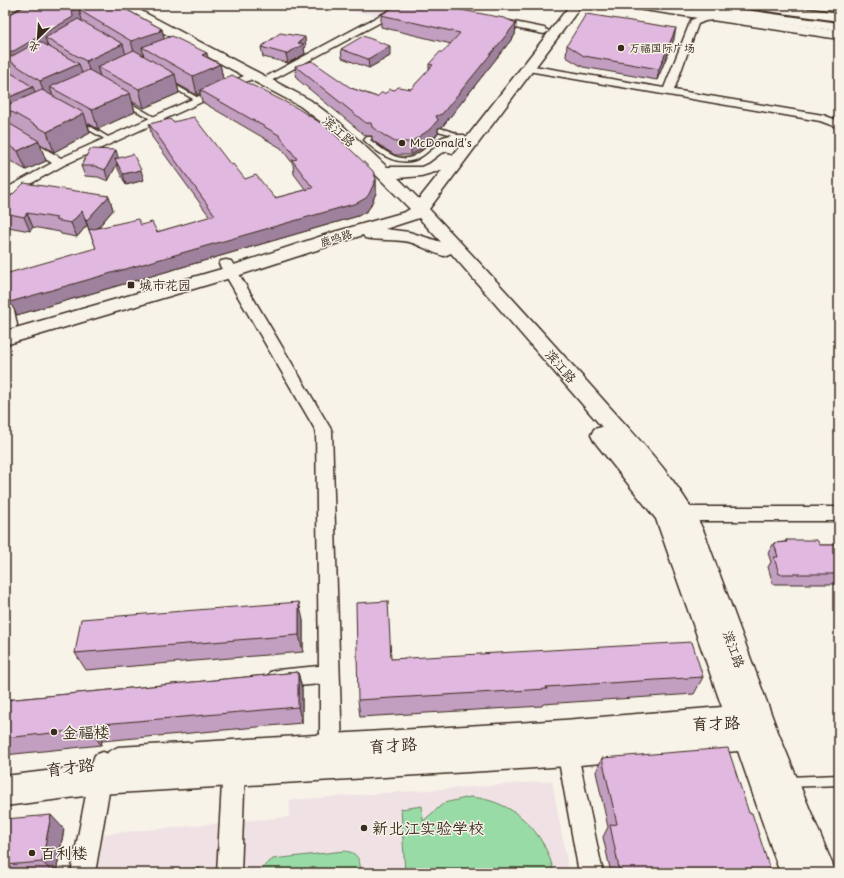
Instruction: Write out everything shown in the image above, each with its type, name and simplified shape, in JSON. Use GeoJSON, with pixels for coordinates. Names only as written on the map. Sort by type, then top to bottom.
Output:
{"type":"FeatureCollection","features":[{"type":"Feature","properties":{"kind":"street"},"geometry":{"type":"LineString","coordinates":[[5,12],[17,5]]}},
{"type":"Feature","properties":{"kind":"street"},"geometry":{"type":"LineString","coordinates":[[5,20],[30,5]]}},
{"type":"Feature","properties":{"kind":"street","name":"滨江路"},"geometry":{"type":"LineString","coordinates":[[109,5],[182,47],[246,78],[298,106],[313,116],[486,280],[650,468],[684,514],[692,532],[750,727],[796,873]]}},
{"type":"Feature","properties":{"kind":"street","name":"滨江路"},"geometry":{"type":"LineString","coordinates":[[121,5],[305,103],[382,171],[444,251],[635,474],[666,514],[750,727],[784,782],[820,873]]}},
{"type":"Feature","properties":{"kind":"street"},"geometry":{"type":"LineString","coordinates":[[637,5],[839,22]]}},
{"type":"Feature","properties":{"kind":"street"},"geometry":{"type":"LineString","coordinates":[[682,5],[839,27]]}},
{"type":"Feature","properties":{"kind":"street"},"geometry":{"type":"LineString","coordinates":[[753,5],[839,17]]}},
{"type":"Feature","properties":{"kind":"street"},"geometry":{"type":"LineString","coordinates":[[412,209],[446,158],[544,31],[570,7]]}},
{"type":"Feature","properties":{"kind":"street"},"geometry":{"type":"LineString","coordinates":[[412,209],[528,68],[570,7]]}},
{"type":"Feature","properties":{"kind":"street"},"geometry":{"type":"LineString","coordinates":[[263,81],[391,13],[409,9]]}},
{"type":"Feature","properties":{"kind":"street"},"geometry":{"type":"LineString","coordinates":[[668,92],[694,22],[719,11],[763,23],[839,35]]}},
{"type":"Feature","properties":{"kind":"street"},"geometry":{"type":"LineString","coordinates":[[733,12],[763,23]]}},
{"type":"Feature","properties":{"kind":"street"},"geometry":{"type":"LineString","coordinates":[[484,19],[544,31]]}},
{"type":"Feature","properties":{"kind":"street"},"geometry":{"type":"LineString","coordinates":[[528,68],[823,118],[839,125]]}},
{"type":"Feature","properties":{"kind":"street"},"geometry":{"type":"LineString","coordinates":[[5,194],[60,163],[197,99],[246,78]]}},
{"type":"Feature","properties":{"kind":"street"},"geometry":{"type":"LineString","coordinates":[[7,124],[60,163]]}},
{"type":"Feature","properties":{"kind":"street"},"geometry":{"type":"LineString","coordinates":[[382,171],[391,173],[426,171],[434,168],[446,158]]}},
{"type":"Feature","properties":{"kind":"street","name":"鹿鸣路"},"geometry":{"type":"LineString","coordinates":[[7,330],[340,236],[412,209]]}},
{"type":"Feature","properties":{"kind":"street","name":"鹿鸣路"},"geometry":{"type":"LineString","coordinates":[[228,268],[412,209]]}},
{"type":"Feature","properties":{"kind":"street"},"geometry":{"type":"LineString","coordinates":[[340,236],[370,234],[399,235],[424,240],[444,251]]}},
{"type":"Feature","properties":{"kind":"street"},"geometry":{"type":"LineString","coordinates":[[228,268],[324,431],[331,749]]}},
{"type":"Feature","properties":{"kind":"street"},"geometry":{"type":"LineString","coordinates":[[5,300],[7,330]]}},
{"type":"Feature","properties":{"kind":"street"},"geometry":{"type":"LineString","coordinates":[[684,514],[839,514]]}},
{"type":"Feature","properties":{"kind":"street"},"geometry":{"type":"LineString","coordinates":[[258,681],[329,674]]}},
{"type":"Feature","properties":{"kind":"street","name":"育才路"},"geometry":{"type":"LineString","coordinates":[[5,776],[566,743],[750,727]]}},
{"type":"Feature","properties":{"kind":"street"},"geometry":{"type":"LineString","coordinates":[[566,743],[591,873]]}},
{"type":"Feature","properties":{"kind":"street","name":"育才路"},"geometry":{"type":"LineString","coordinates":[[234,763],[331,749],[566,743]]}},
{"type":"Feature","properties":{"kind":"street"},"geometry":{"type":"LineString","coordinates":[[229,873],[234,763]]}},
{"type":"Feature","properties":{"kind":"street"},"geometry":{"type":"LineString","coordinates":[[83,873],[101,771]]}},
{"type":"Feature","properties":{"kind":"street","name":"育才路"},"geometry":{"type":"LineString","coordinates":[[5,791],[101,771]]}},
{"type":"Feature","properties":{"kind":"lane"},"geometry":{"type":"LineString","coordinates":[[163,80],[197,99]]}},
{"type":"Feature","properties":{"kind":"lane"},"geometry":{"type":"LineString","coordinates":[[120,100],[154,119]]}},
{"type":"Feature","properties":{"kind":"lane"},"geometry":{"type":"LineString","coordinates":[[75,120],[110,140]]}},
{"type":"Feature","properties":{"kind":"lane"},"geometry":{"type":"LineString","coordinates":[[440,130],[464,136]]}},
{"type":"Feature","properties":{"kind":"lane"},"geometry":{"type":"LineString","coordinates":[[369,138],[367,140],[383,154],[394,159],[405,161],[424,153],[445,137],[464,136]]}},
{"type":"Feature","properties":{"kind":"lane"},"geometry":{"type":"LineString","coordinates":[[784,782],[839,780]]}},
{"type":"Feature","properties":{"kind":"shaded area"},"geometry":{"type":"Polygon","coordinates":[[[330,5],[460,5],[452,14],[391,17],[354,12],[330,5]]]}},
{"type":"Feature","properties":{"kind":"shaded area","name":"新北江实验学校"},"geometry":{"type":"Polygon","coordinates":[[[552,781],[569,873],[97,873],[103,834],[289,817],[290,800],[552,781]]]}},
{"type":"Feature","properties":{"kind":"green space"},"geometry":{"type":"Polygon","coordinates":[[[470,797],[486,799],[500,804],[525,820],[535,831],[543,844],[550,858],[554,873],[405,873],[401,809],[422,806],[423,821],[444,803],[470,797]]]}},
{"type":"Feature","properties":{"kind":"green space"},"geometry":{"type":"Polygon","coordinates":[[[344,851],[355,855],[360,864],[361,873],[261,873],[265,865],[273,859],[344,851]]]}},
{"type":"Feature","properties":{"kind":"green space"},"geometry":{"type":"Polygon","coordinates":[[[196,868],[201,869],[205,873],[130,873],[196,868]]]}},
{"type":"Feature","properties":{"kind":"building"},"geometry":{"type":"Polygon","coordinates":[[[27,5],[83,5],[72,10],[73,17],[5,56],[5,17],[27,5]]]}},
{"type":"Feature","properties":{"kind":"building"},"geometry":{"type":"Polygon","coordinates":[[[90,5],[118,5],[162,29],[159,30],[161,31],[131,41],[79,10],[90,5]]]}},
{"type":"Feature","properties":{"kind":"building"},"geometry":{"type":"Polygon","coordinates":[[[397,5],[435,5],[504,18],[516,23],[442,114],[436,116],[438,120],[429,130],[411,142],[395,142],[385,136],[372,127],[371,123],[366,123],[295,66],[312,61],[351,88],[377,97],[381,93],[386,93],[390,89],[395,90],[398,87],[411,89],[433,65],[429,64],[440,52],[443,52],[460,33],[381,15],[397,5]]]}},
{"type":"Feature","properties":{"kind":"building","name":"万福国际广场"},"geometry":{"type":"Polygon","coordinates":[[[586,14],[676,28],[659,69],[584,56],[567,45],[586,14]]]}},
{"type":"Feature","properties":{"kind":"building"},"geometry":{"type":"Polygon","coordinates":[[[78,19],[123,44],[86,61],[45,38],[78,19]]]}},
{"type":"Feature","properties":{"kind":"building"},"geometry":{"type":"Polygon","coordinates":[[[280,33],[305,37],[298,43],[304,44],[286,54],[261,47],[280,33]]]}},
{"type":"Feature","properties":{"kind":"building"},"geometry":{"type":"Polygon","coordinates":[[[172,36],[207,53],[202,55],[220,64],[193,76],[142,47],[172,36]]]}},
{"type":"Feature","properties":{"kind":"building"},"geometry":{"type":"Polygon","coordinates":[[[363,36],[390,46],[368,59],[341,49],[363,36]]]}},
{"type":"Feature","properties":{"kind":"building"},"geometry":{"type":"Polygon","coordinates":[[[39,41],[79,64],[40,81],[7,59],[39,41]]]}},
{"type":"Feature","properties":{"kind":"building"},"geometry":{"type":"Polygon","coordinates":[[[134,50],[175,74],[139,89],[97,67],[134,50]]]}},
{"type":"Feature","properties":{"kind":"building"},"geometry":{"type":"Polygon","coordinates":[[[5,69],[33,87],[5,99],[5,69]]]}},
{"type":"Feature","properties":{"kind":"building"},"geometry":{"type":"Polygon","coordinates":[[[89,70],[130,93],[92,110],[50,87],[89,70]]]}},
{"type":"Feature","properties":{"kind":"building"},"geometry":{"type":"Polygon","coordinates":[[[232,75],[297,108],[327,127],[373,171],[376,179],[366,198],[357,203],[10,302],[5,282],[5,274],[96,248],[89,230],[138,219],[141,225],[152,222],[157,232],[215,215],[149,124],[170,119],[173,122],[194,117],[231,165],[233,164],[245,179],[256,175],[275,198],[313,188],[292,160],[297,159],[279,135],[200,90],[232,75]]]}},
{"type":"Feature","properties":{"kind":"building"},"geometry":{"type":"Polygon","coordinates":[[[42,90],[84,113],[47,132],[5,108],[5,106],[42,90]]]}},
{"type":"Feature","properties":{"kind":"building"},"geometry":{"type":"Polygon","coordinates":[[[5,121],[39,141],[18,151],[5,143],[5,121]]]}},
{"type":"Feature","properties":{"kind":"building"},"geometry":{"type":"Polygon","coordinates":[[[90,149],[116,150],[105,170],[95,166],[81,166],[90,149]]]}},
{"type":"Feature","properties":{"kind":"building"},"geometry":{"type":"Polygon","coordinates":[[[133,154],[141,170],[123,174],[115,159],[133,154]]]}},
{"type":"Feature","properties":{"kind":"building"},"geometry":{"type":"Polygon","coordinates":[[[24,183],[109,196],[86,221],[82,211],[71,223],[55,220],[57,218],[27,213],[24,217],[5,213],[5,197],[9,198],[24,183]]]}},
{"type":"Feature","properties":{"kind":"building"},"geometry":{"type":"Polygon","coordinates":[[[786,540],[817,540],[820,545],[839,545],[839,574],[779,574],[774,557],[778,557],[774,543],[787,542],[786,540]]]}},
{"type":"Feature","properties":{"kind":"building"},"geometry":{"type":"Polygon","coordinates":[[[388,601],[391,659],[692,642],[703,677],[546,687],[547,689],[358,700],[356,603],[388,601]]]}},
{"type":"Feature","properties":{"kind":"building"},"geometry":{"type":"Polygon","coordinates":[[[299,602],[299,635],[75,653],[81,619],[299,602]]]}},
{"type":"Feature","properties":{"kind":"building"},"geometry":{"type":"Polygon","coordinates":[[[298,672],[298,707],[91,725],[90,729],[5,738],[5,700],[298,672]]]}},
{"type":"Feature","properties":{"kind":"building"},"geometry":{"type":"Polygon","coordinates":[[[728,748],[749,813],[752,813],[771,873],[620,873],[610,825],[617,824],[602,758],[728,748]]]}},
{"type":"Feature","properties":{"kind":"building"},"geometry":{"type":"Polygon","coordinates":[[[51,815],[42,862],[5,865],[5,819],[51,815]]]}},
{"type":"Feature","properties":{"kind":"place","name":"万福国际广场"},"geometry":{"type":"Point","coordinates":[621,48]}},
{"type":"Feature","properties":{"kind":"place","name":"McDonald's"},"geometry":{"type":"Point","coordinates":[402,143]}},
{"type":"Feature","properties":{"kind":"place","name":"城市花园"},"geometry":{"type":"Point","coordinates":[131,285]}},
{"type":"Feature","properties":{"kind":"place","name":"金福楼"},"geometry":{"type":"Point","coordinates":[54,732]}},
{"type":"Feature","properties":{"kind":"place","name":"新北江实验学校"},"geometry":{"type":"Point","coordinates":[364,828]}},
{"type":"Feature","properties":{"kind":"place","name":"百利楼"},"geometry":{"type":"Point","coordinates":[32,853]}}]}
